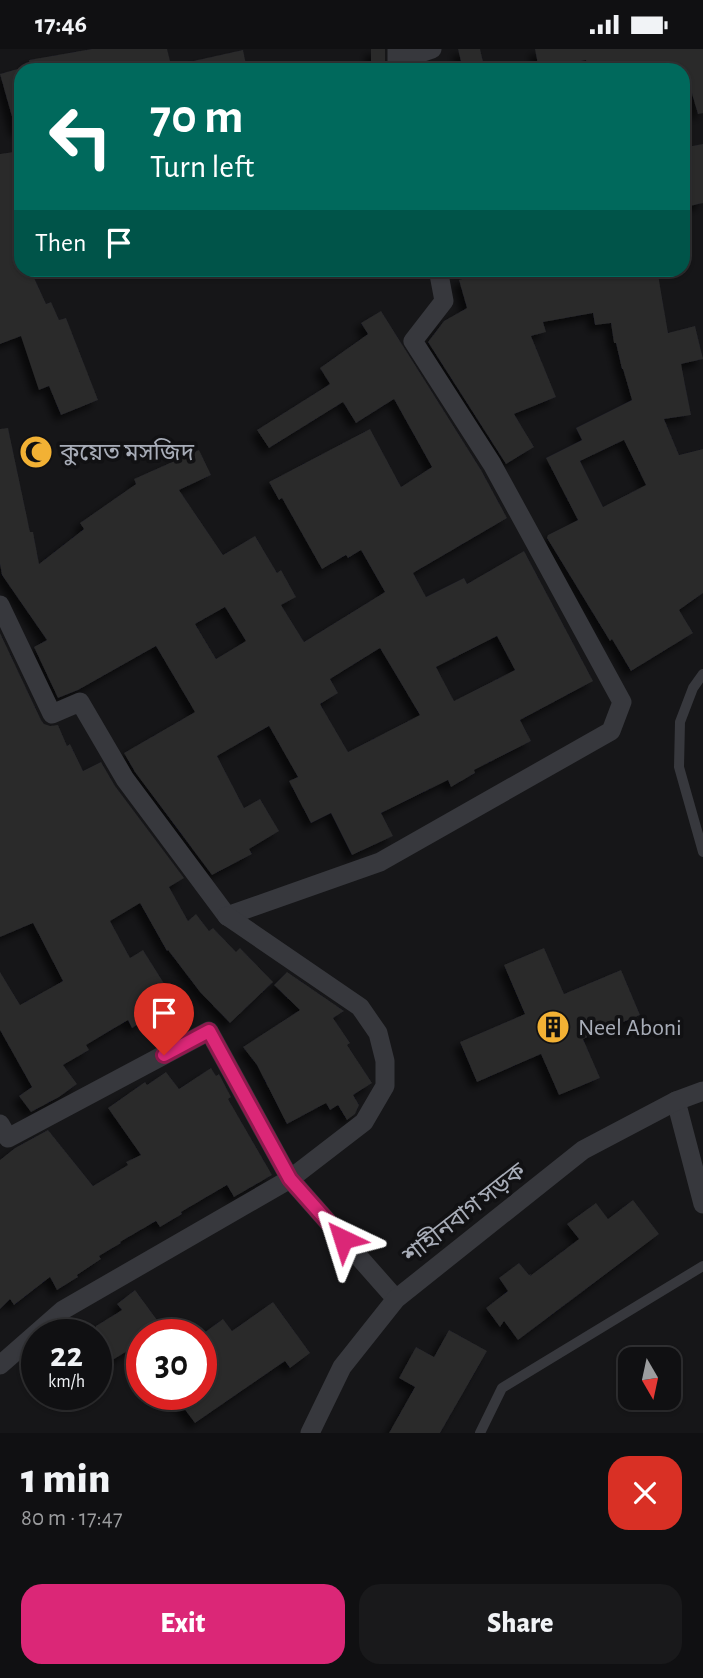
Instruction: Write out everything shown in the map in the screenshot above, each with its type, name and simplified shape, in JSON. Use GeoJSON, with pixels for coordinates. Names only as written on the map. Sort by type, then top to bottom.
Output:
{"type":"FeatureCollection","features":[{"type":"Feature","properties":{"kind":"street"},"geometry":{"type":"LineString","coordinates":[[398,60],[432,49]]}},
{"type":"Feature","properties":{"kind":"street"},"geometry":{"type":"LineString","coordinates":[[227,916],[380,862],[611,730],[622,702],[492,464],[413,341],[444,301],[440,277]]}},
{"type":"Feature","properties":{"kind":"street"},"geometry":{"type":"LineString","coordinates":[[0,605],[51,714],[80,702],[125,779],[227,916],[360,1007],[379,1033],[385,1061],[385,1086],[364,1122],[290,1179],[63,1310],[0,1364]]}},
{"type":"Feature","properties":{"kind":"street"},"geometry":{"type":"LineString","coordinates":[[0,1124],[8,1138],[209,1031],[290,1179],[396,1299]]}},
{"type":"Feature","properties":{"kind":"street","name":"শাহীনবাগ সড়ক"},"geometry":{"type":"LineString","coordinates":[[310,1433],[342,1367],[396,1299],[583,1150],[676,1101],[703,1091]]}},
{"type":"Feature","properties":{"kind":"street"},"geometry":{"type":"LineString","coordinates":[[676,1101],[703,1204]]}},
{"type":"Feature","properties":{"kind":"lane"},"geometry":{"type":"LineString","coordinates":[[703,674],[693,688],[680,722],[679,767],[703,852]]}},
{"type":"Feature","properties":{"kind":"lane"},"geometry":{"type":"LineString","coordinates":[[480,1433],[502,1388],[703,1266]]}},
{"type":"Feature","properties":{"kind":"building"},"geometry":{"type":"Polygon","coordinates":[[[92,49],[167,49],[170,63],[29,63],[29,60],[92,49]]]}},
{"type":"Feature","properties":{"kind":"building"},"geometry":{"type":"Polygon","coordinates":[[[371,49],[385,49],[386,63],[371,63],[371,49]]]}},
{"type":"Feature","properties":{"kind":"building"},"geometry":{"type":"Polygon","coordinates":[[[458,49],[480,49],[483,63],[461,63],[458,49]]]}},
{"type":"Feature","properties":{"kind":"building"},"geometry":{"type":"Polygon","coordinates":[[[535,49],[703,49],[703,113],[698,114],[690,87],[690,63],[586,63],[586,60],[572,63],[538,63],[535,49]]]}},
{"type":"Feature","properties":{"kind":"building"},"geometry":{"type":"Polygon","coordinates":[[[243,50],[246,63],[189,63],[243,50]]]}},
{"type":"Feature","properties":{"kind":"building"},"geometry":{"type":"Polygon","coordinates":[[[14,70],[14,124],[0,74],[14,70]]]}},
{"type":"Feature","properties":{"kind":"building"},"geometry":{"type":"Polygon","coordinates":[[[703,144],[703,203],[690,206],[690,146],[703,144]]]}},
{"type":"Feature","properties":{"kind":"building"},"geometry":{"type":"Polygon","coordinates":[[[14,152],[14,277],[34,277],[46,304],[51,302],[59,320],[66,318],[98,400],[61,415],[49,386],[39,390],[21,336],[0,344],[0,154],[14,152]]]}},
{"type":"Feature","properties":{"kind":"building"},"geometry":{"type":"Polygon","coordinates":[[[468,277],[658,277],[668,333],[695,326],[703,359],[681,364],[691,415],[664,419],[679,455],[703,449],[703,593],[679,610],[693,633],[631,671],[547,538],[578,520],[546,458],[582,440],[576,428],[632,400],[614,343],[611,323],[595,325],[593,313],[543,322],[546,332],[531,336],[556,397],[514,414],[534,447],[506,464],[428,342],[444,321],[467,308],[459,280],[468,277]],[[624,440],[580,461],[603,507],[646,485],[624,440]]]}},
{"type":"Feature","properties":{"kind":"building"},"geometry":{"type":"Polygon","coordinates":[[[381,311],[481,470],[507,518],[413,573],[426,597],[464,578],[467,584],[524,551],[593,681],[520,720],[531,741],[474,770],[475,773],[451,787],[448,780],[381,813],[393,836],[352,855],[331,813],[311,823],[289,781],[298,777],[269,726],[217,756],[244,808],[260,799],[279,831],[249,849],[252,854],[212,875],[135,772],[124,753],[195,712],[156,646],[78,690],[58,698],[34,647],[47,640],[2,575],[0,429],[8,428],[39,564],[84,529],[80,523],[136,484],[134,479],[199,450],[211,475],[179,490],[223,555],[255,536],[277,573],[281,570],[296,597],[281,605],[304,642],[385,592],[361,550],[322,569],[282,498],[279,500],[269,482],[370,429],[401,487],[432,467],[394,399],[356,423],[343,402],[269,448],[257,430],[330,384],[320,368],[368,334],[361,323],[381,311]],[[225,607],[195,624],[216,659],[246,641],[225,607]],[[497,636],[436,667],[454,701],[515,670],[497,636]],[[380,648],[330,679],[338,693],[320,704],[348,752],[420,715],[380,648]]]}},
{"type":"Feature","properties":{"kind":"building"},"geometry":{"type":"Polygon","coordinates":[[[0,633],[44,724],[58,725],[67,746],[70,744],[83,771],[101,762],[115,786],[184,878],[169,887],[188,921],[196,914],[209,931],[213,928],[236,952],[240,948],[273,982],[230,1023],[200,992],[167,951],[140,903],[110,921],[130,958],[143,950],[175,1001],[132,1028],[128,1020],[86,1045],[89,1050],[63,1065],[77,1084],[31,1112],[19,1096],[32,1087],[0,1030],[0,972],[20,1005],[63,981],[33,923],[0,937],[0,633]]]}},
{"type":"Feature","properties":{"kind":"building","name":"Neel Aboni"},"geometry":{"type":"Polygon","coordinates":[[[544,948],[564,994],[621,970],[640,1015],[583,1039],[600,1078],[559,1095],[541,1054],[477,1082],[460,1042],[525,1014],[504,965],[544,948]]]}},
{"type":"Feature","properties":{"kind":"building"},"geometry":{"type":"Polygon","coordinates":[[[287,972],[344,1011],[333,1018],[372,1083],[353,1095],[359,1105],[355,1114],[347,1120],[338,1105],[330,1110],[326,1103],[287,1124],[257,1065],[243,1047],[300,1010],[274,985],[287,972]]]}},
{"type":"Feature","properties":{"kind":"building"},"geometry":{"type":"Polygon","coordinates":[[[211,1068],[216,1076],[219,1074],[231,1097],[228,1099],[272,1175],[234,1197],[227,1185],[160,1227],[156,1221],[120,1242],[99,1256],[101,1259],[77,1275],[78,1277],[57,1290],[50,1277],[14,1305],[10,1299],[0,1309],[0,1160],[15,1148],[48,1130],[93,1186],[128,1165],[126,1162],[141,1155],[108,1108],[145,1082],[147,1085],[166,1072],[179,1089],[211,1068]]]}},
{"type":"Feature","properties":{"kind":"building"},"geometry":{"type":"Polygon","coordinates":[[[633,1200],[659,1234],[518,1340],[504,1321],[500,1327],[486,1308],[508,1291],[499,1278],[519,1263],[530,1276],[579,1239],[567,1224],[596,1203],[608,1219],[633,1200]]]}},
{"type":"Feature","properties":{"kind":"building"},"geometry":{"type":"Polygon","coordinates":[[[135,1290],[156,1319],[126,1319],[126,1352],[112,1360],[112,1319],[107,1319],[122,1310],[117,1304],[135,1290]]]}},
{"type":"Feature","properties":{"kind":"building"},"geometry":{"type":"Polygon","coordinates":[[[273,1302],[310,1353],[290,1368],[285,1361],[217,1408],[217,1323],[223,1319],[232,1331],[273,1302]]]}},
{"type":"Feature","properties":{"kind":"building"},"geometry":{"type":"Polygon","coordinates":[[[449,1330],[487,1351],[440,1433],[389,1433],[415,1387],[399,1378],[416,1347],[434,1357],[449,1330]]]}},
{"type":"Feature","properties":{"kind":"building"},"geometry":{"type":"Polygon","coordinates":[[[185,1410],[214,1410],[195,1423],[185,1410]]]}},
{"type":"Feature","properties":{"kind":"place","name":"কুয়েত মসজিদ"},"geometry":{"type":"Point","coordinates":[36,452]}},
{"type":"Feature","properties":{"kind":"place","name":"Neel Aboni"},"geometry":{"type":"Point","coordinates":[553,1027]}},
{"type":"Feature","properties":{"kind":"route"},"geometry":{"type":"LineString","coordinates":[[164,1055],[209,1031],[290,1179],[343,1239]]}}]}
